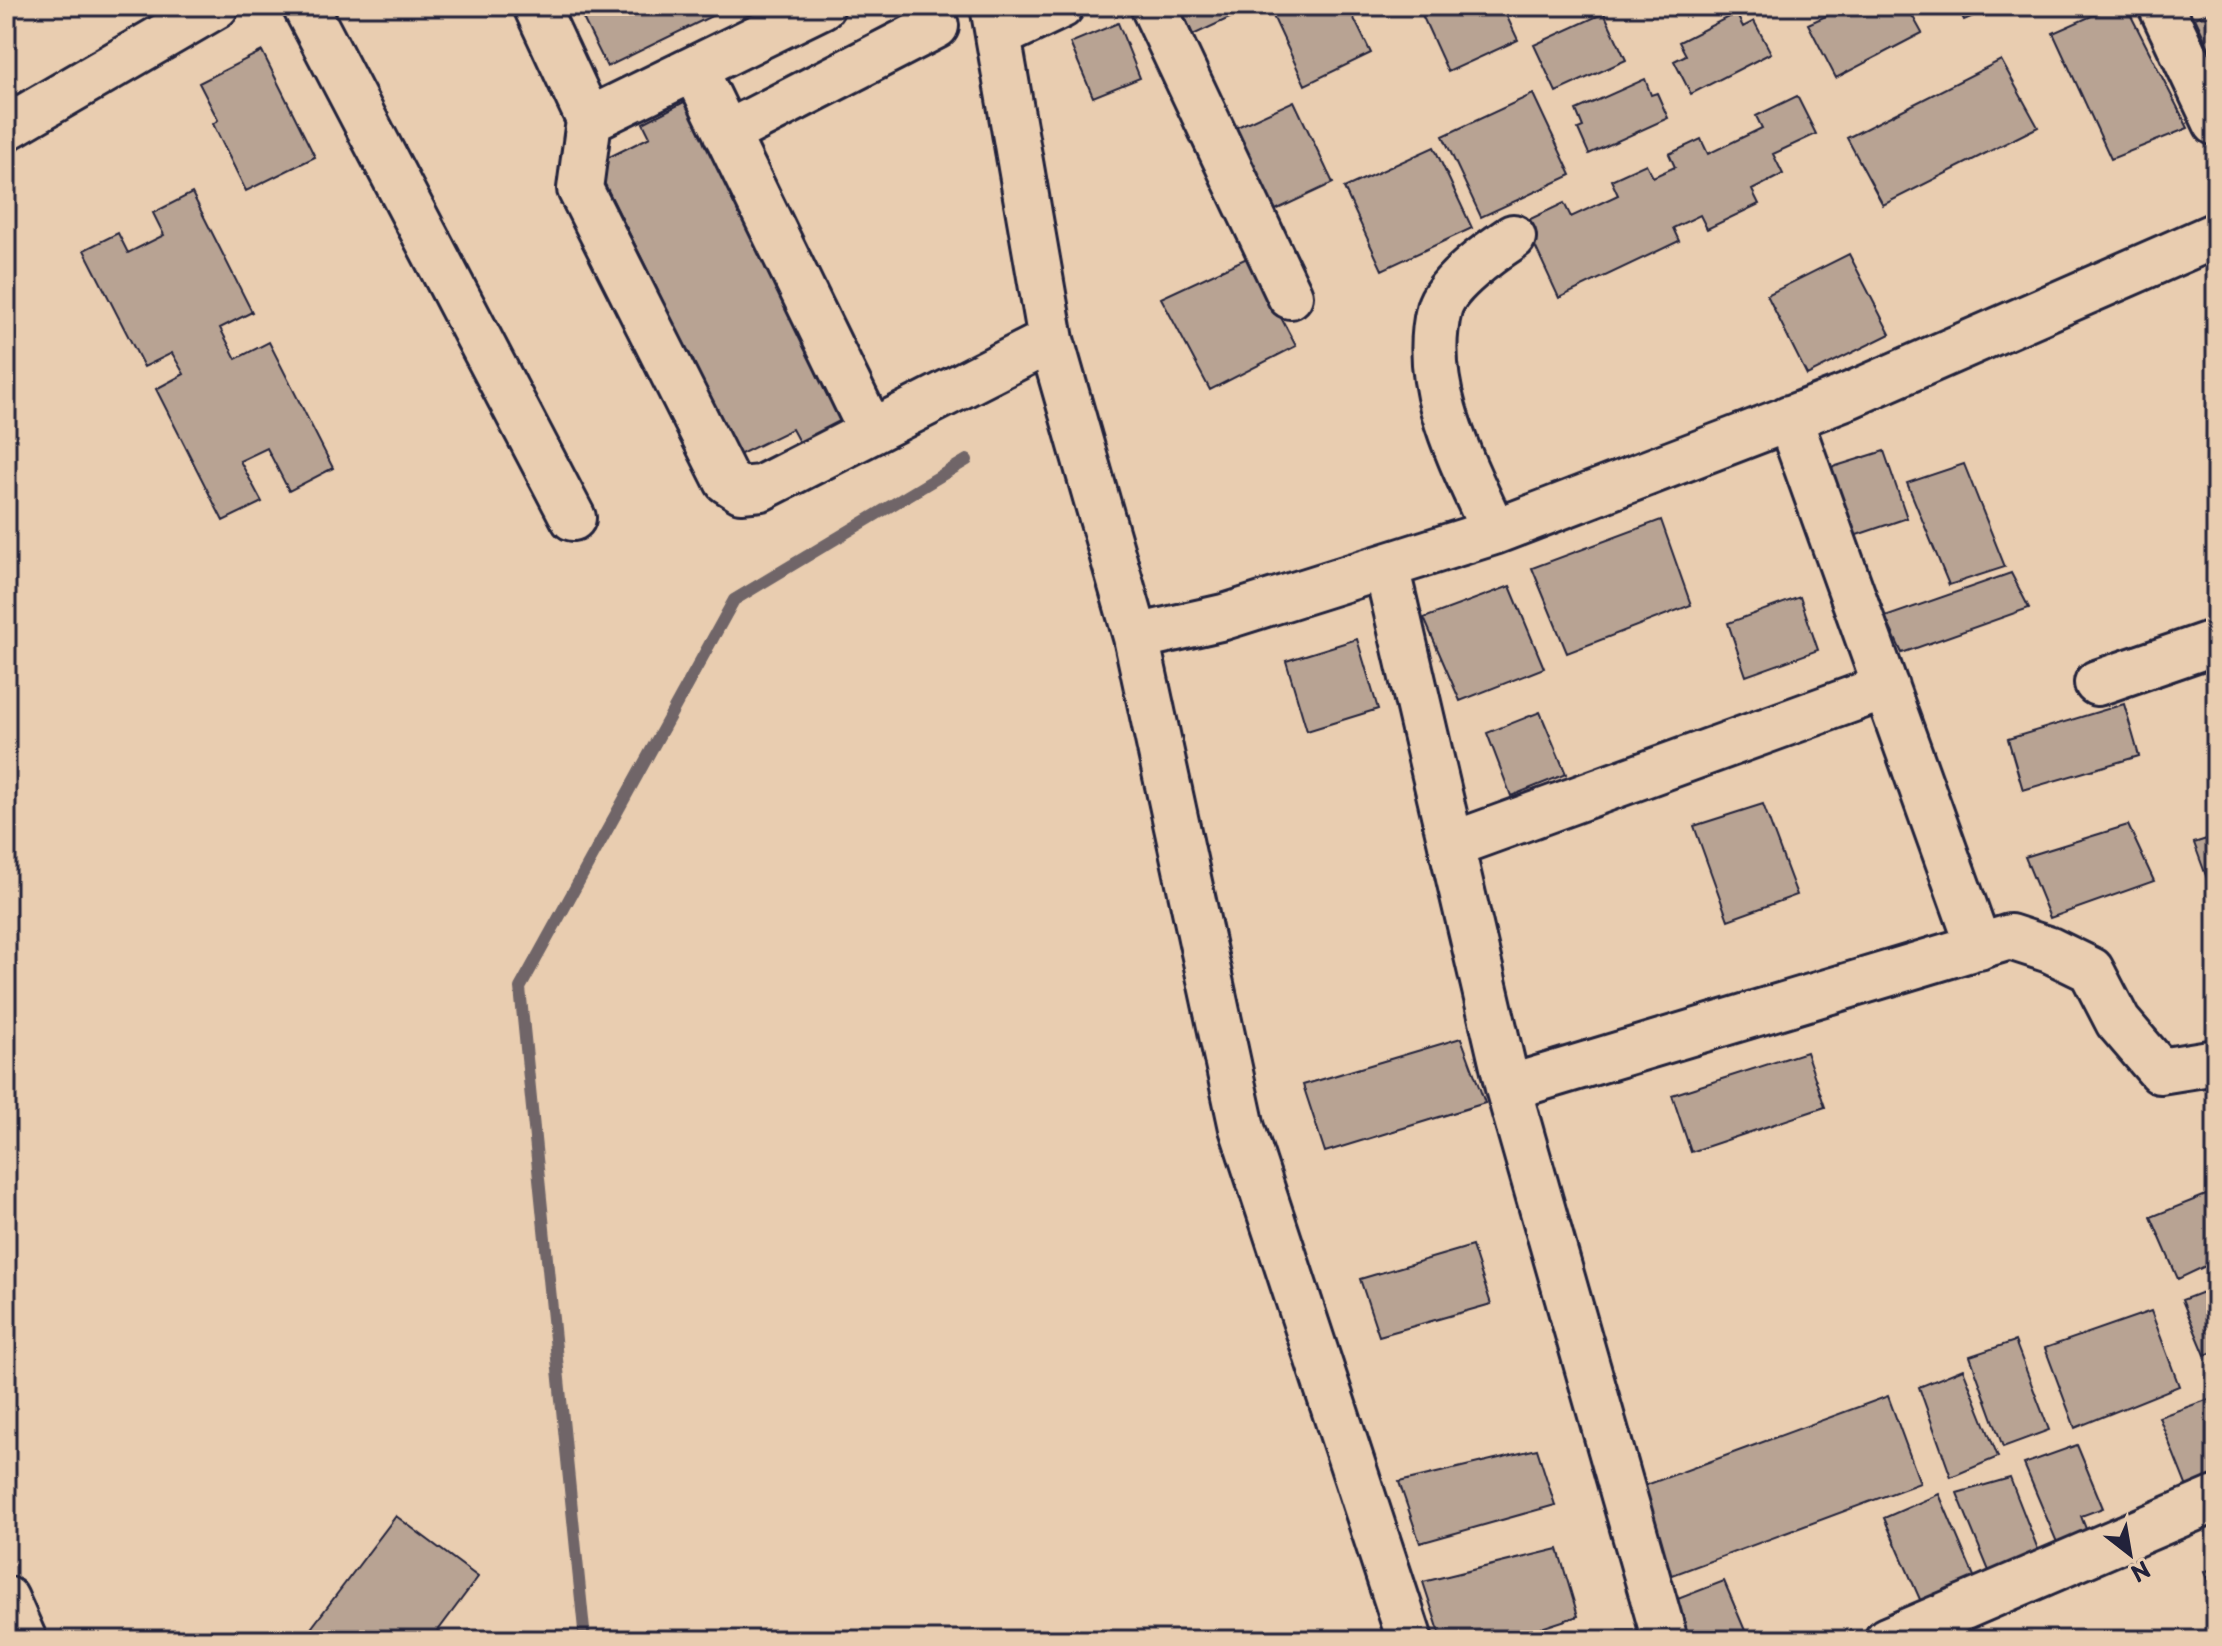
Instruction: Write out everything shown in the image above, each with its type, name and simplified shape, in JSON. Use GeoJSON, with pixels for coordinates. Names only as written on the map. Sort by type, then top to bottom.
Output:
{"type":"FeatureCollection","features":[{"type":"Feature","properties":{"kind":"street"},"geometry":{"type":"LineString","coordinates":[[6,128],[216,6]]}},
{"type":"Feature","properties":{"kind":"street"},"geometry":{"type":"LineString","coordinates":[[305,6],[573,518]]}},
{"type":"Feature","properties":{"kind":"street"},"geometry":{"type":"LineString","coordinates":[[536,6],[589,120],[580,189],[727,481],[741,490],[761,488],[1051,340]]}},
{"type":"Feature","properties":{"kind":"street"},"geometry":{"type":"LineString","coordinates":[[589,120],[822,6]]}},
{"type":"Feature","properties":{"kind":"street"},"geometry":{"type":"LineString","coordinates":[[1061,6],[997,20],[1051,340],[1136,637],[1242,1128],[1410,1640]]}},
{"type":"Feature","properties":{"kind":"street"},"geometry":{"type":"LineString","coordinates":[[1153,6],[1290,296]]}},
{"type":"Feature","properties":{"kind":"street"},"geometry":{"type":"LineString","coordinates":[[2161,6],[2216,123]]}},
{"type":"Feature","properties":{"kind":"street"},"geometry":{"type":"LineString","coordinates":[[726,134],[936,26]]}},
{"type":"Feature","properties":{"kind":"street"},"geometry":{"type":"LineString","coordinates":[[695,69],[871,431]]}},
{"type":"Feature","properties":{"kind":"street"},"geometry":{"type":"LineString","coordinates":[[1136,637],[1224,617],[1494,532],[1789,418],[2216,235]]}},
{"type":"Feature","properties":{"kind":"street"},"geometry":{"type":"LineString","coordinates":[[1494,532],[1444,422],[1436,357],[1439,306],[1476,261],[1513,237]]}},
{"type":"Feature","properties":{"kind":"street"},"geometry":{"type":"LineString","coordinates":[[1789,418],[1979,947]]}},
{"type":"Feature","properties":{"kind":"street"},"geometry":{"type":"LineString","coordinates":[[1386,566],[1508,1088],[1665,1640]]}},
{"type":"Feature","properties":{"kind":"street"},"geometry":{"type":"LineString","coordinates":[[2097,683],[2216,642]]}},
{"type":"Feature","properties":{"kind":"street"},"geometry":{"type":"LineString","coordinates":[[1451,845],[1886,687]]}},
{"type":"Feature","properties":{"kind":"street"},"geometry":{"type":"LineString","coordinates":[[1508,1088],[2010,937],[2050,950],[2091,970],[2118,1022],[2160,1071],[2216,1062]]}},
{"type":"Feature","properties":{"kind":"street"},"geometry":{"type":"LineString","coordinates":[[1887,1640],[2216,1499]]}},
{"type":"Feature","properties":{"kind":"street"},"geometry":{"type":"LineString","coordinates":[[6,1599],[24,1640]]}},
{"type":"Feature","properties":{"kind":"building"},"geometry":{"type":"Polygon","coordinates":[[[577,6],[732,6],[607,67],[577,6]]]}},
{"type":"Feature","properties":{"kind":"building"},"geometry":{"type":"Polygon","coordinates":[[[1180,6],[1253,6],[1253,7],[1193,35],[1180,6]]]}},
{"type":"Feature","properties":{"kind":"building"},"geometry":{"type":"Polygon","coordinates":[[[1293,6],[1348,6],[1371,53],[1305,85],[1273,16],[1293,6]]]}},
{"type":"Feature","properties":{"kind":"building"},"geometry":{"type":"Polygon","coordinates":[[[1418,6],[1502,6],[1518,40],[1448,72],[1418,6]]]}},
{"type":"Feature","properties":{"kind":"building"},"geometry":{"type":"Polygon","coordinates":[[[1848,6],[1907,6],[1922,33],[1836,78],[1808,24],[1848,6]]]}},
{"type":"Feature","properties":{"kind":"building"},"geometry":{"type":"Polygon","coordinates":[[[1957,6],[1997,6],[1964,20],[1957,6]]]}},
{"type":"Feature","properties":{"kind":"building"},"geometry":{"type":"Polygon","coordinates":[[[2114,6],[2126,6],[2188,128],[2111,159],[2053,33],[2114,6]]]}},
{"type":"Feature","properties":{"kind":"building"},"geometry":{"type":"Polygon","coordinates":[[[2216,9],[2216,63],[2195,18],[2216,9]]]}},
{"type":"Feature","properties":{"kind":"building"},"geometry":{"type":"Polygon","coordinates":[[[1604,13],[1626,60],[1556,92],[1534,45],[1604,13]]]}},
{"type":"Feature","properties":{"kind":"building"},"geometry":{"type":"Polygon","coordinates":[[[1736,13],[1743,27],[1754,21],[1771,53],[1691,94],[1674,61],[1686,55],[1679,42],[1736,13]]]}},
{"type":"Feature","properties":{"kind":"building"},"geometry":{"type":"Polygon","coordinates":[[[1118,23],[1140,78],[1093,97],[1070,43],[1118,23]]]}},
{"type":"Feature","properties":{"kind":"building"},"geometry":{"type":"Polygon","coordinates":[[[262,51],[315,157],[246,191],[213,124],[218,120],[199,83],[262,51]]]}},
{"type":"Feature","properties":{"kind":"building"},"geometry":{"type":"Polygon","coordinates":[[[2001,60],[2038,127],[1883,205],[1847,138],[2001,60]]]}},
{"type":"Feature","properties":{"kind":"building"},"geometry":{"type":"Polygon","coordinates":[[[1645,79],[1651,95],[1657,93],[1668,118],[1589,154],[1578,129],[1583,127],[1576,110],[1645,79]]]}},
{"type":"Feature","properties":{"kind":"building"},"geometry":{"type":"Polygon","coordinates":[[[1533,94],[1571,175],[1481,217],[1443,136],[1533,94]]]}},
{"type":"Feature","properties":{"kind":"building"},"geometry":{"type":"Polygon","coordinates":[[[1797,96],[1816,134],[1773,154],[1783,174],[1752,190],[1759,204],[1707,229],[1700,215],[1673,228],[1679,241],[1559,298],[1524,222],[1564,203],[1571,217],[1618,195],[1611,180],[1646,164],[1653,177],[1675,167],[1669,154],[1701,139],[1708,154],[1762,128],[1756,116],[1797,96]]]}},
{"type":"Feature","properties":{"kind":"building"},"geometry":{"type":"Polygon","coordinates":[[[686,101],[844,423],[800,444],[792,429],[739,455],[595,164],[650,137],[643,123],[686,101]]]}},
{"type":"Feature","properties":{"kind":"building"},"geometry":{"type":"Polygon","coordinates":[[[1294,101],[1333,183],[1263,216],[1224,133],[1294,101]]]}},
{"type":"Feature","properties":{"kind":"building"},"geometry":{"type":"Polygon","coordinates":[[[1434,147],[1472,228],[1382,270],[1344,188],[1434,147]]]}},
{"type":"Feature","properties":{"kind":"building"},"geometry":{"type":"Polygon","coordinates":[[[192,193],[252,312],[220,328],[236,359],[269,342],[333,468],[289,491],[267,448],[240,461],[262,502],[223,521],[156,389],[184,374],[172,353],[144,367],[84,250],[118,233],[128,253],[164,235],[153,213],[192,193]]]}},
{"type":"Feature","properties":{"kind":"building"},"geometry":{"type":"Polygon","coordinates":[[[1849,254],[1890,334],[1807,375],[1767,295],[1849,254]]]}},
{"type":"Feature","properties":{"kind":"building"},"geometry":{"type":"Polygon","coordinates":[[[1249,257],[1296,346],[1210,390],[1161,298],[1249,257]]]}},
{"type":"Feature","properties":{"kind":"building"},"geometry":{"type":"Polygon","coordinates":[[[1884,451],[1907,518],[1845,539],[1817,472],[1884,451]]]}},
{"type":"Feature","properties":{"kind":"building"},"geometry":{"type":"Polygon","coordinates":[[[1964,464],[2005,567],[1949,585],[1907,483],[1964,464]]]}},
{"type":"Feature","properties":{"kind":"building"},"geometry":{"type":"Polygon","coordinates":[[[1661,520],[1691,605],[1567,653],[1532,568],[1661,520]]]}},
{"type":"Feature","properties":{"kind":"building"},"geometry":{"type":"Polygon","coordinates":[[[2011,573],[2029,608],[1902,653],[1885,617],[2011,573]]]}},
{"type":"Feature","properties":{"kind":"building"},"geometry":{"type":"Polygon","coordinates":[[[1510,586],[1544,668],[1460,701],[1424,618],[1510,586]]]}},
{"type":"Feature","properties":{"kind":"building"},"geometry":{"type":"Polygon","coordinates":[[[1800,597],[1818,650],[1746,676],[1728,623],[1800,597]]]}},
{"type":"Feature","properties":{"kind":"building"},"geometry":{"type":"Polygon","coordinates":[[[1357,639],[1378,709],[1307,731],[1286,661],[1357,639]]]}},
{"type":"Feature","properties":{"kind":"building"},"geometry":{"type":"Polygon","coordinates":[[[2124,704],[2139,756],[2023,790],[2008,739],[2124,704]]]}},
{"type":"Feature","properties":{"kind":"building"},"geometry":{"type":"Polygon","coordinates":[[[1540,712],[1566,774],[1511,796],[1487,733],[1540,712]]]}},
{"type":"Feature","properties":{"kind":"building"},"geometry":{"type":"Polygon","coordinates":[[[1763,804],[1797,895],[1728,920],[1694,826],[1763,804]]]}},
{"type":"Feature","properties":{"kind":"building"},"geometry":{"type":"Polygon","coordinates":[[[2128,825],[2154,881],[2050,918],[2025,857],[2128,825]]]}},
{"type":"Feature","properties":{"kind":"building"},"geometry":{"type":"Polygon","coordinates":[[[2216,836],[2216,903],[2194,843],[2216,836]]]}},
{"type":"Feature","properties":{"kind":"building"},"geometry":{"type":"Polygon","coordinates":[[[1461,1038],[1485,1103],[1325,1152],[1303,1085],[1461,1038]]]}},
{"type":"Feature","properties":{"kind":"building"},"geometry":{"type":"Polygon","coordinates":[[[1806,1052],[1825,1107],[1691,1152],[1672,1095],[1806,1052]]]}},
{"type":"Feature","properties":{"kind":"building"},"geometry":{"type":"Polygon","coordinates":[[[2216,1191],[2216,1261],[2178,1279],[2151,1217],[2216,1191]]]}},
{"type":"Feature","properties":{"kind":"building"},"geometry":{"type":"Polygon","coordinates":[[[1472,1246],[1491,1304],[1379,1336],[1360,1279],[1472,1246]]]}},
{"type":"Feature","properties":{"kind":"building"},"geometry":{"type":"Polygon","coordinates":[[[2216,1287],[2216,1351],[2205,1355],[2182,1300],[2216,1287]]]}},
{"type":"Feature","properties":{"kind":"building"},"geometry":{"type":"Polygon","coordinates":[[[2151,1311],[2179,1386],[2075,1428],[2045,1348],[2151,1311]]]}},
{"type":"Feature","properties":{"kind":"building"},"geometry":{"type":"Polygon","coordinates":[[[2015,1341],[2049,1430],[2003,1447],[1970,1356],[2015,1341]]]}},
{"type":"Feature","properties":{"kind":"building"},"geometry":{"type":"Polygon","coordinates":[[[1963,1369],[1998,1457],[1951,1477],[1919,1387],[1963,1369]]]}},
{"type":"Feature","properties":{"kind":"building"},"geometry":{"type":"Polygon","coordinates":[[[1888,1396],[1920,1483],[1670,1576],[1638,1488],[1888,1396]]]}},
{"type":"Feature","properties":{"kind":"building"},"geometry":{"type":"Polygon","coordinates":[[[2215,1397],[2216,1480],[2188,1490],[2159,1417],[2215,1397]]]}},
{"type":"Feature","properties":{"kind":"building"},"geometry":{"type":"Polygon","coordinates":[[[2077,1445],[2103,1508],[2081,1516],[2090,1539],[2061,1552],[2024,1464],[2077,1445]]]}},
{"type":"Feature","properties":{"kind":"building"},"geometry":{"type":"Polygon","coordinates":[[[1537,1449],[1555,1505],[1420,1543],[1399,1482],[1537,1449]]]}},
{"type":"Feature","properties":{"kind":"building"},"geometry":{"type":"Polygon","coordinates":[[[2010,1478],[2039,1552],[1989,1571],[1957,1493],[2010,1478]]]}},
{"type":"Feature","properties":{"kind":"building"},"geometry":{"type":"Polygon","coordinates":[[[1939,1494],[1976,1581],[1922,1604],[1884,1518],[1939,1494]]]}},
{"type":"Feature","properties":{"kind":"building"},"geometry":{"type":"Polygon","coordinates":[[[396,1516],[478,1577],[431,1640],[321,1640],[309,1631],[396,1516]]]}},
{"type":"Feature","properties":{"kind":"building"},"geometry":{"type":"Polygon","coordinates":[[[1558,1549],[1578,1616],[1504,1640],[1442,1640],[1423,1582],[1558,1549]]]}},
{"type":"Feature","properties":{"kind":"building"},"geometry":{"type":"Polygon","coordinates":[[[2216,1567],[2216,1602],[2204,1572],[2216,1567]]]}},
{"type":"Feature","properties":{"kind":"building"},"geometry":{"type":"Polygon","coordinates":[[[1724,1581],[1749,1640],[1690,1640],[1675,1600],[1724,1581]]]}},
{"type":"Feature","properties":{"kind":"waterway"},"geometry":{"type":"LineString","coordinates":[[585,1640],[520,988],[734,600],[967,460]]}}]}
